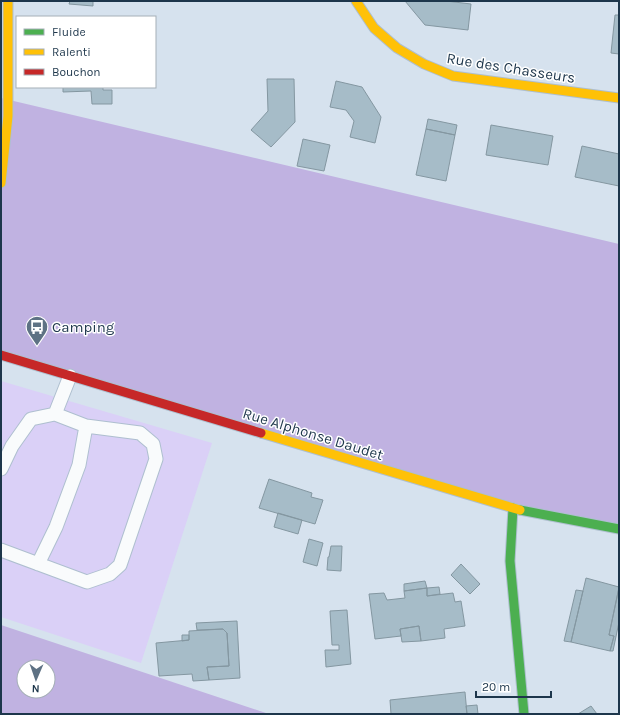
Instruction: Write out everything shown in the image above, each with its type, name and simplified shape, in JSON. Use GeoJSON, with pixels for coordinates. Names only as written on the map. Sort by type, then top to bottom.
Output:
{"type":"FeatureCollection","features":[{"type":"Feature","properties":{"kind":"street"},"geometry":{"type":"LineString","coordinates":[[1,183],[4,168],[8,104],[8,1]]}},
{"type":"Feature","properties":{"kind":"street","name":"Rue des Chasseurs"},"geometry":{"type":"LineString","coordinates":[[356,1],[362,13],[379,34],[400,52],[427,68],[453,76],[619,98]]}},
{"type":"Feature","properties":{"kind":"street","name":"Rue Alphonse Daudet"},"geometry":{"type":"LineString","coordinates":[[1,355],[514,508],[561,519],[619,528]]}},
{"type":"Feature","properties":{"kind":"street"},"geometry":{"type":"LineString","coordinates":[[514,508],[510,561],[524,714]]}},
{"type":"Feature","properties":{"kind":"lane"},"geometry":{"type":"LineString","coordinates":[[55,414],[70,376]]}},
{"type":"Feature","properties":{"kind":"lane"},"geometry":{"type":"LineString","coordinates":[[1,469],[12,446],[31,419],[55,414],[86,426],[140,433],[153,444],[156,459],[120,565],[110,574],[87,582],[1,550]]}},
{"type":"Feature","properties":{"kind":"lane"},"geometry":{"type":"LineString","coordinates":[[38,564],[56,527],[79,465],[86,426]]}},
{"type":"Feature","properties":{"kind":"shaded area"},"geometry":{"type":"Polygon","coordinates":[[[1,98],[619,244],[619,525],[527,514],[1,350],[1,98]]]}},
{"type":"Feature","properties":{"kind":"shaded area"},"geometry":{"type":"Polygon","coordinates":[[[1,381],[212,443],[141,663],[1,617],[1,381]]]}},
{"type":"Feature","properties":{"kind":"shaded area"},"geometry":{"type":"Polygon","coordinates":[[[1,625],[269,714],[1,714],[1,625]]]}},
{"type":"Feature","properties":{"kind":"building"},"geometry":{"type":"Polygon","coordinates":[[[70,1],[93,1],[93,6],[69,4],[70,1]]]}},
{"type":"Feature","properties":{"kind":"building"},"geometry":{"type":"Polygon","coordinates":[[[405,1],[446,1],[471,4],[468,30],[425,25],[405,1]]]}},
{"type":"Feature","properties":{"kind":"building"},"geometry":{"type":"Polygon","coordinates":[[[615,15],[619,15],[619,54],[611,53],[615,15]]]}},
{"type":"Feature","properties":{"kind":"building"},"geometry":{"type":"Polygon","coordinates":[[[267,79],[294,79],[295,122],[271,147],[251,130],[268,111],[267,79]]]}},
{"type":"Feature","properties":{"kind":"building"},"geometry":{"type":"Polygon","coordinates":[[[336,81],[362,87],[381,117],[375,143],[350,137],[354,121],[346,110],[330,107],[336,81]]]}},
{"type":"Feature","properties":{"kind":"building"},"geometry":{"type":"Polygon","coordinates":[[[63,88],[103,88],[103,90],[112,90],[112,104],[92,104],[91,91],[63,92],[63,88]]]}},
{"type":"Feature","properties":{"kind":"building"},"geometry":{"type":"Polygon","coordinates":[[[428,119],[457,125],[455,135],[426,129],[428,119]]]}},
{"type":"Feature","properties":{"kind":"building"},"geometry":{"type":"Polygon","coordinates":[[[491,125],[553,136],[548,165],[486,155],[491,125]]]}},
{"type":"Feature","properties":{"kind":"building"},"geometry":{"type":"Polygon","coordinates":[[[426,129],[455,135],[446,181],[416,175],[426,129]]]}},
{"type":"Feature","properties":{"kind":"building"},"geometry":{"type":"Polygon","coordinates":[[[303,139],[330,145],[324,171],[297,166],[303,139]]]}},
{"type":"Feature","properties":{"kind":"building"},"geometry":{"type":"Polygon","coordinates":[[[582,146],[619,154],[619,186],[575,177],[582,146]]]}},
{"type":"Feature","properties":{"kind":"building"},"geometry":{"type":"Polygon","coordinates":[[[269,479],[312,493],[311,497],[323,500],[315,524],[259,508],[269,479]]]}},
{"type":"Feature","properties":{"kind":"building"},"geometry":{"type":"Polygon","coordinates":[[[278,513],[302,520],[298,534],[274,527],[278,513]]]}},
{"type":"Feature","properties":{"kind":"building"},"geometry":{"type":"Polygon","coordinates":[[[309,539],[323,543],[317,566],[303,562],[309,539]]]}},
{"type":"Feature","properties":{"kind":"building"},"geometry":{"type":"Polygon","coordinates":[[[331,546],[342,546],[341,571],[327,570],[331,546]]]}},
{"type":"Feature","properties":{"kind":"building"},"geometry":{"type":"Polygon","coordinates":[[[461,564],[480,584],[470,594],[451,575],[461,564]]]}},
{"type":"Feature","properties":{"kind":"building"},"geometry":{"type":"Polygon","coordinates":[[[586,578],[619,587],[609,635],[614,636],[610,651],[571,642],[586,578]]]}},
{"type":"Feature","properties":{"kind":"building"},"geometry":{"type":"Polygon","coordinates":[[[425,581],[427,588],[404,591],[404,584],[425,581]]]}},
{"type":"Feature","properties":{"kind":"building"},"geometry":{"type":"Polygon","coordinates":[[[439,587],[440,594],[427,596],[427,588],[439,587]]]}},
{"type":"Feature","properties":{"kind":"building"},"geometry":{"type":"Polygon","coordinates":[[[427,588],[427,596],[453,593],[455,602],[461,601],[465,626],[444,629],[445,638],[421,641],[419,626],[400,629],[401,636],[375,639],[369,594],[384,593],[387,600],[405,598],[404,591],[427,588]]]}},
{"type":"Feature","properties":{"kind":"building"},"geometry":{"type":"Polygon","coordinates":[[[619,588],[619,622],[613,651],[610,651],[614,636],[609,635],[619,588]]]}},
{"type":"Feature","properties":{"kind":"building"},"geometry":{"type":"Polygon","coordinates":[[[576,590],[583,591],[571,642],[564,641],[576,590]]]}},
{"type":"Feature","properties":{"kind":"building"},"geometry":{"type":"Polygon","coordinates":[[[347,610],[351,664],[326,667],[325,650],[339,650],[339,645],[332,645],[330,611],[347,610]]]}},
{"type":"Feature","properties":{"kind":"building"},"geometry":{"type":"Polygon","coordinates":[[[237,621],[240,678],[209,680],[207,667],[229,666],[227,633],[223,629],[197,630],[196,623],[237,621]]]}},
{"type":"Feature","properties":{"kind":"building"},"geometry":{"type":"Polygon","coordinates":[[[419,626],[421,641],[402,642],[400,629],[419,626]]]}},
{"type":"Feature","properties":{"kind":"building"},"geometry":{"type":"Polygon","coordinates":[[[223,629],[227,633],[229,666],[207,667],[209,680],[193,681],[192,674],[159,676],[156,643],[189,640],[189,631],[223,629]]]}},
{"type":"Feature","properties":{"kind":"building"},"geometry":{"type":"Polygon","coordinates":[[[182,635],[189,635],[189,640],[182,641],[182,635]]]}},
{"type":"Feature","properties":{"kind":"building"},"geometry":{"type":"Polygon","coordinates":[[[465,692],[467,714],[391,714],[390,700],[465,692]]]}},
{"type":"Feature","properties":{"kind":"building"},"geometry":{"type":"Polygon","coordinates":[[[477,705],[478,714],[467,714],[466,706],[477,705]]]}},
{"type":"Feature","properties":{"kind":"building"},"geometry":{"type":"Polygon","coordinates":[[[591,706],[597,714],[578,714],[591,706]]]}},
{"type":"Feature","properties":{"kind":"traffic: fast"},"geometry":{"type":"LineString","coordinates":[[513,508],[510,561],[524,714]]}},
{"type":"Feature","properties":{"kind":"traffic: fast"},"geometry":{"type":"LineString","coordinates":[[520,510],[619,529]]}},
{"type":"Feature","properties":{"kind":"traffic: slow"},"geometry":{"type":"LineString","coordinates":[[1,183],[8,116],[8,1]]}},
{"type":"Feature","properties":{"kind":"traffic: slow"},"geometry":{"type":"LineString","coordinates":[[356,1],[374,28],[397,48],[424,64],[453,76],[619,98]]}},
{"type":"Feature","properties":{"kind":"traffic: slow"},"geometry":{"type":"LineString","coordinates":[[261,433],[520,510]]}},
{"type":"Feature","properties":{"kind":"traffic: jam"},"geometry":{"type":"LineString","coordinates":[[1,355],[261,433]]}},
{"type":"Feature","properties":{"kind":"place","name":"Camping"},"geometry":{"type":"Point","coordinates":[37,346]}}]}
